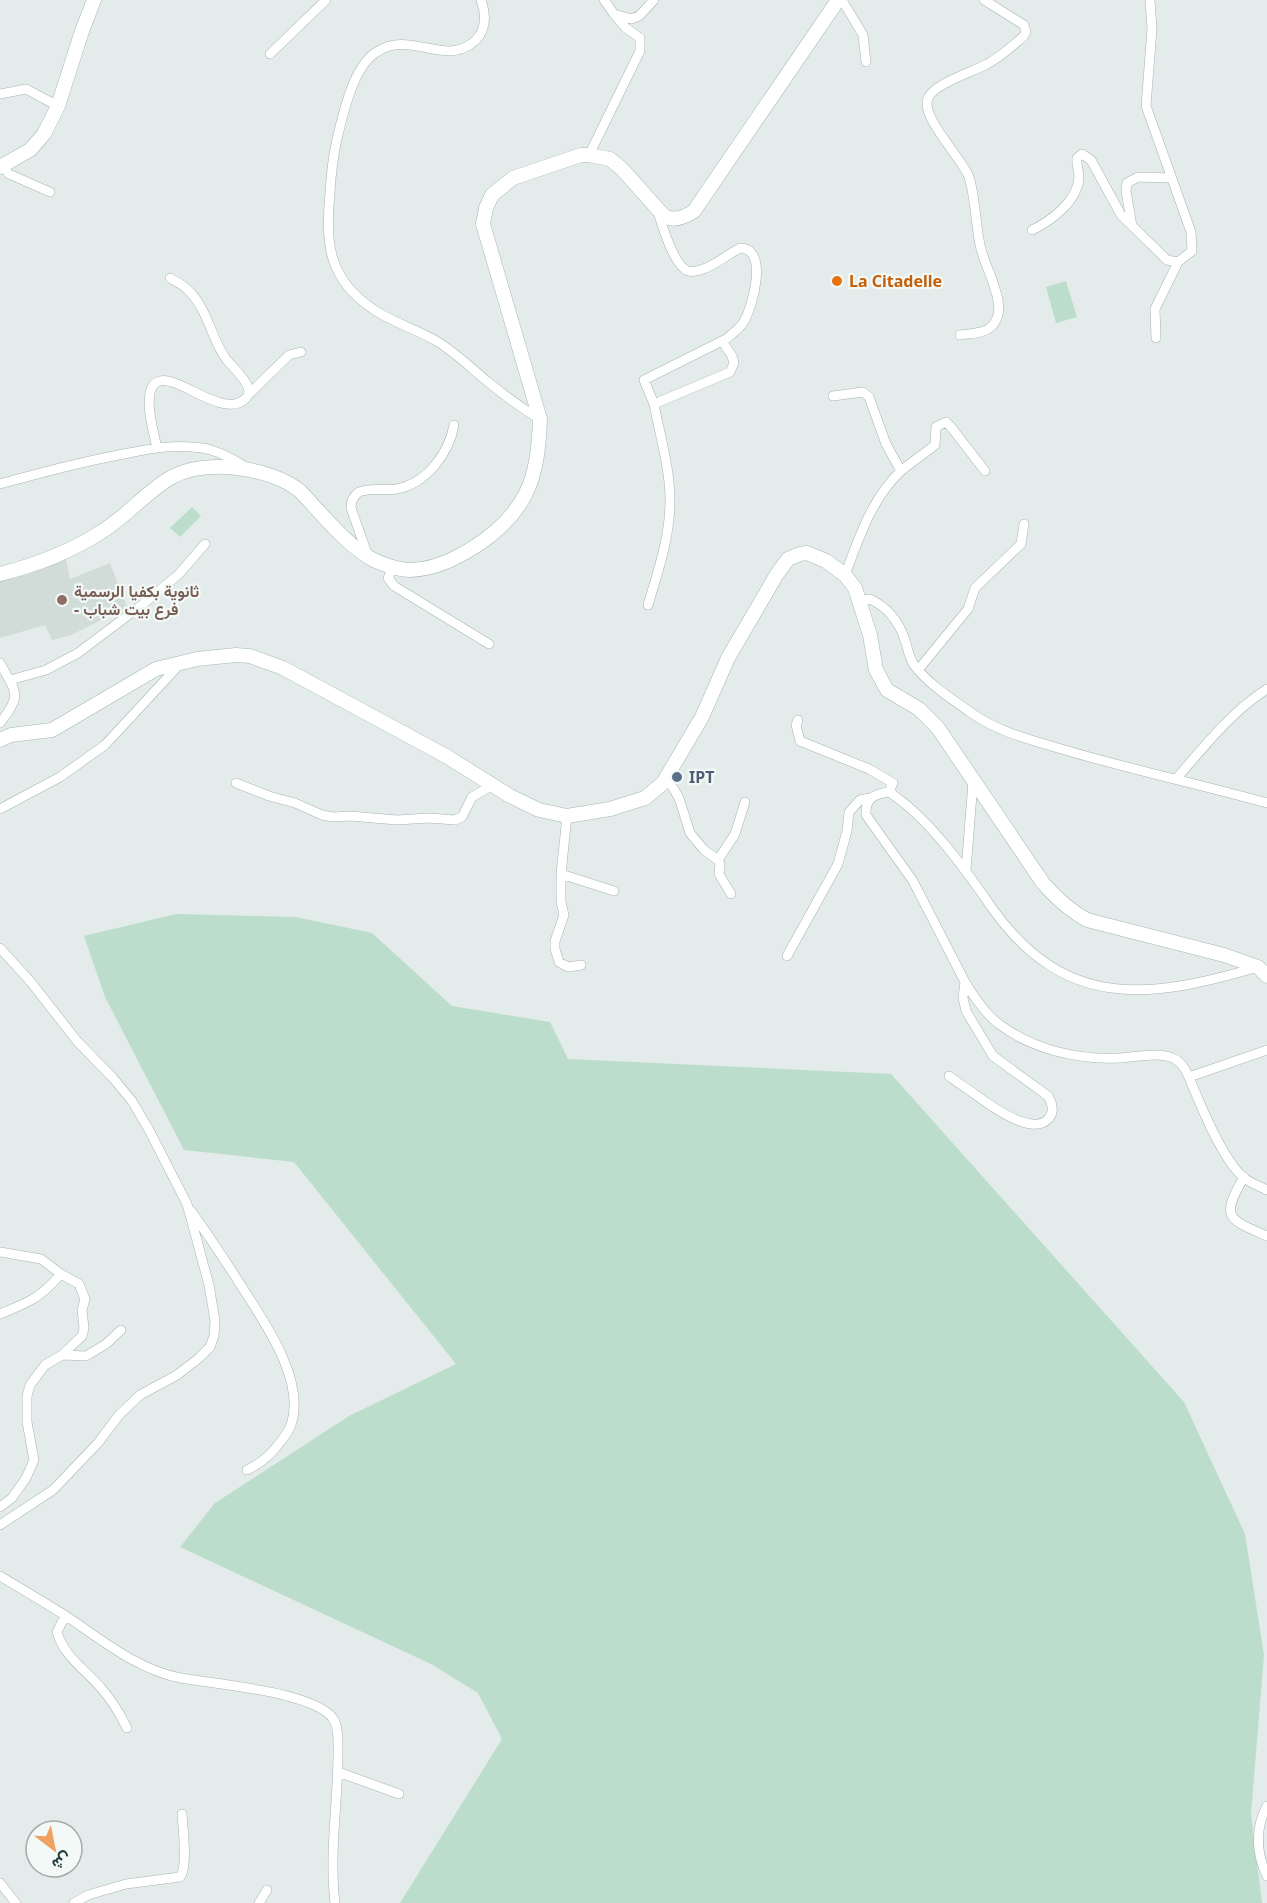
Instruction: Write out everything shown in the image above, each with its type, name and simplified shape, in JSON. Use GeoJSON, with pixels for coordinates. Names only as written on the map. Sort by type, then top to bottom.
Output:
{"type":"FeatureCollection","features":[{"type":"Feature","properties":{"kind":"street"},"geometry":{"type":"LineString","coordinates":[[50,192],[9,174],[1,167],[36,145],[44,134],[58,106],[94,0]]}},
{"type":"Feature","properties":{"kind":"street"},"geometry":{"type":"LineString","coordinates":[[270,54],[326,0]]}},
{"type":"Feature","properties":{"kind":"street"},"geometry":{"type":"LineString","coordinates":[[481,0],[485,20],[480,37],[459,51],[401,43],[390,44],[373,54],[365,63],[349,97],[334,153],[328,210],[328,243],[334,266],[340,277],[370,307],[439,342],[513,401],[540,419]]}},
{"type":"Feature","properties":{"kind":"street"},"geometry":{"type":"LineString","coordinates":[[589,154],[640,51],[640,38],[626,28],[604,0]]}},
{"type":"Feature","properties":{"kind":"street"},"geometry":{"type":"LineString","coordinates":[[614,15],[632,19],[639,16],[654,0]]}},
{"type":"Feature","properties":{"kind":"street"},"geometry":{"type":"LineString","coordinates":[[0,484],[57,467],[157,448],[179,446],[204,448],[291,484],[352,544],[368,556],[393,567],[418,569],[449,561],[485,539],[511,516],[531,481],[539,442],[540,419],[483,224],[486,208],[492,195],[513,178],[589,154],[610,159],[622,169],[658,212],[669,219],[688,216],[694,211],[840,0],[863,35],[866,62]]}},
{"type":"Feature","properties":{"kind":"street"},"geometry":{"type":"LineString","coordinates":[[960,335],[982,332],[990,328],[998,318],[999,307],[996,289],[981,249],[969,178],[926,107],[927,99],[931,94],[949,82],[988,63],[1024,36],[1026,32],[1024,25],[984,0]]}},
{"type":"Feature","properties":{"kind":"street"},"geometry":{"type":"LineString","coordinates":[[1150,0],[1152,29],[1146,106],[1191,232],[1192,243],[1192,251],[1178,262],[1155,309],[1156,338]]}},
{"type":"Feature","properties":{"kind":"street"},"geometry":{"type":"LineString","coordinates":[[0,94],[26,89],[58,106]]}},
{"type":"Feature","properties":{"kind":"street"},"geometry":{"type":"LineString","coordinates":[[1032,230],[1054,216],[1071,198],[1079,177],[1077,158],[1082,154],[1091,160],[1114,204],[1132,225],[1167,260],[1178,262]]}},
{"type":"Feature","properties":{"kind":"street"},"geometry":{"type":"LineString","coordinates":[[1132,225],[1126,192],[1127,183],[1138,177],[1171,178]]}},
{"type":"Feature","properties":{"kind":"street"},"geometry":{"type":"LineString","coordinates":[[648,605],[667,540],[670,501],[669,476],[654,405],[644,380],[736,332],[748,313],[756,284],[754,255],[746,248],[740,248],[704,269],[689,271],[678,262],[658,212]]}},
{"type":"Feature","properties":{"kind":"street"},"geometry":{"type":"LineString","coordinates":[[170,278],[180,283],[194,297],[223,355],[246,383],[249,394]]}},
{"type":"Feature","properties":{"kind":"street"},"geometry":{"type":"LineString","coordinates":[[654,405],[730,372],[734,363],[722,341]]}},
{"type":"Feature","properties":{"kind":"street"},"geometry":{"type":"LineString","coordinates":[[157,448],[148,400],[149,391],[155,383],[163,380],[221,404],[240,401],[247,397],[285,358],[292,353],[301,352]]}},
{"type":"Feature","properties":{"kind":"street"},"geometry":{"type":"LineString","coordinates":[[833,396],[862,392],[869,397],[886,444],[901,471]]}},
{"type":"Feature","properties":{"kind":"street"},"geometry":{"type":"LineString","coordinates":[[844,575],[866,521],[877,502],[901,471],[935,445],[936,427],[946,423],[986,471]]}},
{"type":"Feature","properties":{"kind":"street"},"geometry":{"type":"LineString","coordinates":[[368,556],[351,508],[355,495],[364,490],[397,489],[419,478],[444,454],[452,437],[454,425]]}},
{"type":"Feature","properties":{"kind":"street"},"geometry":{"type":"LineString","coordinates":[[0,574],[35,565],[82,544],[125,515],[160,485],[178,474],[195,469],[246,467]]}},
{"type":"Feature","properties":{"kind":"street"},"geometry":{"type":"LineString","coordinates":[[918,670],[971,606],[975,588],[1021,544],[1024,524]]}},
{"type":"Feature","properties":{"kind":"street"},"geometry":{"type":"LineString","coordinates":[[10,680],[46,670],[78,653],[179,574],[205,544]]}},
{"type":"Feature","properties":{"kind":"street"},"geometry":{"type":"LineString","coordinates":[[0,740],[11,735],[52,730],[156,669],[182,662],[250,656],[274,664],[446,756],[491,786],[539,810],[567,816],[610,809],[633,803],[652,793],[667,778],[702,717],[728,658],[771,584],[788,559],[807,553],[826,561],[844,575],[855,588],[870,635],[876,670],[882,684],[887,690],[927,715],[1043,883],[1057,899],[1074,913],[1102,925],[1224,955],[1262,971]]}},
{"type":"Feature","properties":{"kind":"street"},"geometry":{"type":"LineString","coordinates":[[393,567],[388,579],[394,586],[489,644]]}},
{"type":"Feature","properties":{"kind":"street"},"geometry":{"type":"LineString","coordinates":[[860,601],[870,599],[888,611],[898,624],[918,670],[956,702],[985,722],[1099,760],[1267,803]]}},
{"type":"Feature","properties":{"kind":"street"},"geometry":{"type":"LineString","coordinates":[[0,809],[60,777],[105,744],[182,662]]}},
{"type":"Feature","properties":{"kind":"street"},"geometry":{"type":"LineString","coordinates":[[0,663],[10,680],[16,700],[0,723]]}},
{"type":"Feature","properties":{"kind":"street"},"geometry":{"type":"LineString","coordinates":[[1176,780],[1231,719],[1249,701],[1267,689]]}},
{"type":"Feature","properties":{"kind":"street"},"geometry":{"type":"LineString","coordinates":[[798,720],[796,724],[800,741],[869,769],[893,783],[889,792]]}},
{"type":"Feature","properties":{"kind":"street"},"geometry":{"type":"LineString","coordinates":[[667,778],[679,798],[690,833],[704,850],[718,860],[719,874],[731,894]]}},
{"type":"Feature","properties":{"kind":"street"},"geometry":{"type":"LineString","coordinates":[[966,870],[973,782]]}},
{"type":"Feature","properties":{"kind":"street"},"geometry":{"type":"LineString","coordinates":[[236,783],[295,803],[322,815],[397,820],[429,818],[455,820],[462,817],[472,797],[491,786]]}},
{"type":"Feature","properties":{"kind":"street"},"geometry":{"type":"LineString","coordinates":[[787,956],[838,864],[847,831],[849,812],[860,800],[889,792],[904,802],[966,870],[1014,937],[1045,962],[1089,984],[1112,989],[1144,990],[1190,985],[1262,971]]}},
{"type":"Feature","properties":{"kind":"street"},"geometry":{"type":"LineString","coordinates":[[870,798],[866,805],[866,815],[912,881],[965,982],[997,1023],[1034,1043],[1080,1057],[1171,1057],[1178,1061],[1189,1077],[1221,1144],[1244,1177],[1267,1190]]}},
{"type":"Feature","properties":{"kind":"street"},"geometry":{"type":"LineString","coordinates":[[718,860],[735,834],[745,802]]}},
{"type":"Feature","properties":{"kind":"street"},"geometry":{"type":"LineString","coordinates":[[567,816],[561,874],[561,902],[564,915],[555,941],[555,949],[560,962],[564,965],[568,967],[581,965]]}},
{"type":"Feature","properties":{"kind":"street"},"geometry":{"type":"LineString","coordinates":[[561,874],[614,891]]}},
{"type":"Feature","properties":{"kind":"street"},"geometry":{"type":"LineString","coordinates":[[0,948],[30,981],[77,1041],[132,1101],[187,1204],[268,1325],[284,1359],[291,1381],[294,1410],[291,1427],[277,1447],[262,1463],[247,1470]]}},
{"type":"Feature","properties":{"kind":"street"},"geometry":{"type":"LineString","coordinates":[[949,1076],[1014,1120],[1034,1125],[1050,1118],[1052,1104],[1048,1096],[993,1056],[966,1011],[963,998],[965,982]]}},
{"type":"Feature","properties":{"kind":"street"},"geometry":{"type":"LineString","coordinates":[[1189,1077],[1267,1050]]}},
{"type":"Feature","properties":{"kind":"street"},"geometry":{"type":"LineString","coordinates":[[1244,1177],[1230,1201],[1232,1218],[1237,1223],[1267,1236]]}},
{"type":"Feature","properties":{"kind":"street"},"geometry":{"type":"LineString","coordinates":[[0,1525],[52,1490],[98,1443],[119,1415],[140,1395],[177,1375],[210,1347],[214,1336],[215,1321],[209,1285],[187,1204]]}},
{"type":"Feature","properties":{"kind":"street"},"geometry":{"type":"LineString","coordinates":[[0,1252],[41,1259],[79,1284],[86,1299],[82,1310],[84,1328],[82,1336],[62,1355],[45,1365],[30,1385],[27,1396],[27,1422],[34,1460],[26,1478],[12,1498],[0,1507]]}},
{"type":"Feature","properties":{"kind":"street"},"geometry":{"type":"LineString","coordinates":[[0,1314],[37,1298],[61,1274]]}},
{"type":"Feature","properties":{"kind":"street"},"geometry":{"type":"LineString","coordinates":[[62,1355],[86,1356],[106,1344],[121,1330]]}},
{"type":"Feature","properties":{"kind":"street"},"geometry":{"type":"LineString","coordinates":[[0,1576],[129,1658],[156,1671],[181,1678],[241,1686],[315,1704],[326,1710],[337,1725],[338,1772],[332,1869],[335,1903]]}},
{"type":"Feature","properties":{"kind":"street"},"geometry":{"type":"LineString","coordinates":[[65,1616],[57,1632],[64,1649],[79,1667],[103,1689],[115,1705],[127,1728]]}},
{"type":"Feature","properties":{"kind":"street"},"geometry":{"type":"LineString","coordinates":[[338,1772],[399,1794]]}},
{"type":"Feature","properties":{"kind":"street"},"geometry":{"type":"LineString","coordinates":[[1267,1806],[1259,1825],[1258,1842],[1262,1865],[1267,1876]]}},
{"type":"Feature","properties":{"kind":"street"},"geometry":{"type":"LineString","coordinates":[[74,1903],[88,1895],[118,1886],[150,1880],[180,1878],[184,1873],[182,1814]]}},
{"type":"Feature","properties":{"kind":"street"},"geometry":{"type":"LineString","coordinates":[[0,1883],[16,1903]]}},
{"type":"Feature","properties":{"kind":"street"},"geometry":{"type":"LineString","coordinates":[[259,1903],[267,1890]]}},
{"type":"Feature","properties":{"kind":"shaded area","name":"ثانوية بكفيا الرسمية - فرع بيت شباب"},"geometry":{"type":"Polygon","coordinates":[[[66,559],[70,579],[110,563],[127,607],[71,635],[52,640],[45,625],[0,638],[0,581],[26,575],[66,559]]]}},
{"type":"Feature","properties":{"kind":"green space"},"geometry":{"type":"Polygon","coordinates":[[[1066,281],[1077,317],[1056,323],[1046,287],[1066,281]]]}},
{"type":"Feature","properties":{"kind":"green space"},"geometry":{"type":"Polygon","coordinates":[[[192,507],[201,516],[180,537],[170,528],[192,507]]]}},
{"type":"Feature","properties":{"kind":"green space"},"geometry":{"type":"Polygon","coordinates":[[[176,914],[296,917],[372,933],[452,1006],[550,1022],[568,1059],[891,1074],[1184,1402],[1245,1534],[1264,1655],[1251,1814],[1262,1903],[400,1903],[502,1739],[478,1693],[431,1664],[180,1547],[215,1503],[349,1416],[456,1364],[294,1162],[184,1150],[105,997],[84,936],[176,914]]]}},
{"type":"Feature","properties":{"kind":"place","name":"La Citadelle"},"geometry":{"type":"Point","coordinates":[837,281]}},
{"type":"Feature","properties":{"kind":"place","name":"ثانوية بكفيا الرسمية - فرع بيت شباب"},"geometry":{"type":"Point","coordinates":[62,600]}},
{"type":"Feature","properties":{"kind":"place","name":"IPT"},"geometry":{"type":"Point","coordinates":[677,777]}}]}
